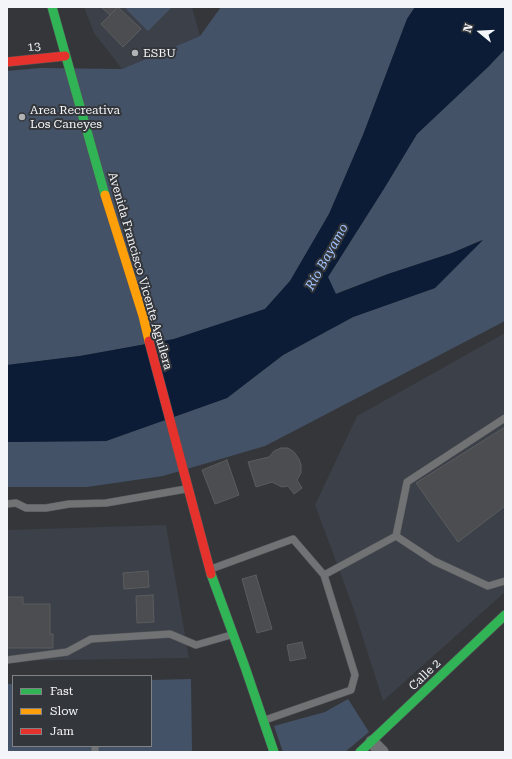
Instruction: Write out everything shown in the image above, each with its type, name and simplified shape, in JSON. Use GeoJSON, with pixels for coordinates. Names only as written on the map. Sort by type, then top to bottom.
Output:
{"type":"FeatureCollection","features":[{"type":"Feature","properties":{"kind":"main road","name":"Avenida Francisco Vicente Aguilera"},"geometry":{"type":"LineString","coordinates":[[52,7],[104,193],[144,316],[209,569],[274,752]]}},
{"type":"Feature","properties":{"kind":"main road","name":"13"},"geometry":{"type":"LineString","coordinates":[[7,62],[65,56]]}},
{"type":"Feature","properties":{"kind":"main road","name":"Calle 2"},"geometry":{"type":"LineString","coordinates":[[360,752],[505,615]]}},
{"type":"Feature","properties":{"kind":"main road","name":"Avenida Francisco Vicente Aguilera"},"geometry":{"type":"LineString","coordinates":[[233,634],[237,666],[247,703]]}},
{"type":"Feature","properties":{"kind":"street"},"geometry":{"type":"LineString","coordinates":[[372,742],[382,752]]}},
{"type":"Feature","properties":{"kind":"lane"},"geometry":{"type":"LineString","coordinates":[[396,536],[407,482],[505,418]]}},
{"type":"Feature","properties":{"kind":"lane"},"geometry":{"type":"LineString","coordinates":[[7,504],[16,503],[26,508],[46,508],[70,504],[106,503],[188,488]]}},
{"type":"Feature","properties":{"kind":"lane"},"geometry":{"type":"LineString","coordinates":[[324,575],[396,536]]}},
{"type":"Feature","properties":{"kind":"lane"},"geometry":{"type":"LineString","coordinates":[[396,536],[434,561],[488,586],[505,581]]}},
{"type":"Feature","properties":{"kind":"lane"},"geometry":{"type":"LineString","coordinates":[[209,569],[293,539],[324,575],[356,675],[351,690],[263,721]]}},
{"type":"Feature","properties":{"kind":"lane"},"geometry":{"type":"LineString","coordinates":[[7,660],[67,652],[90,639],[170,634],[196,645],[233,634]]}},
{"type":"Feature","properties":{"kind":"shaded area","name":"ESBU"},"geometry":{"type":"Polygon","coordinates":[[[84,7],[192,7],[200,36],[122,69],[94,33],[84,7]]]}},
{"type":"Feature","properties":{"kind":"shaded area"},"geometry":{"type":"Polygon","coordinates":[[[128,7],[172,7],[148,31],[126,9],[128,7]]]}},
{"type":"Feature","properties":{"kind":"shaded area"},"geometry":{"type":"Polygon","coordinates":[[[221,7],[415,7],[407,19],[363,135],[329,214],[290,281],[265,309],[174,339],[80,356],[7,365],[7,71],[40,68],[122,69],[200,36],[221,7]]]}},
{"type":"Feature","properties":{"kind":"shaded area"},"geometry":{"type":"Polygon","coordinates":[[[505,49],[505,321],[265,446],[163,476],[87,487],[7,487],[7,442],[106,441],[227,398],[283,355],[353,317],[435,288],[482,240],[452,253],[388,274],[335,294],[328,277],[417,134],[505,49]]]}},
{"type":"Feature","properties":{"kind":"shaded area"},"geometry":{"type":"Polygon","coordinates":[[[505,333],[505,592],[383,701],[354,610],[315,505],[357,416],[505,333]]]}},
{"type":"Feature","properties":{"kind":"shaded area"},"geometry":{"type":"Polygon","coordinates":[[[166,525],[189,658],[7,661],[7,530],[166,525]]]}},
{"type":"Feature","properties":{"kind":"shaded area"},"geometry":{"type":"Polygon","coordinates":[[[191,679],[192,752],[7,752],[7,684],[12,684],[12,747],[152,747],[152,680],[191,679]]]}},
{"type":"Feature","properties":{"kind":"shaded area"},"geometry":{"type":"Polygon","coordinates":[[[348,699],[369,732],[345,752],[283,752],[274,726],[325,712],[348,699]]]}},
{"type":"Feature","properties":{"kind":"water","name":"Río Bayamo"},"geometry":{"type":"Polygon","coordinates":[[[415,7],[505,7],[505,49],[417,134],[328,277],[336,294],[388,274],[452,253],[483,240],[435,288],[353,317],[283,355],[227,398],[106,441],[7,442],[7,365],[80,356],[174,339],[265,309],[290,281],[329,214],[363,135],[407,19],[415,7]]]}},
{"type":"Feature","properties":{"kind":"building"},"geometry":{"type":"Polygon","coordinates":[[[101,7],[118,7],[110,15],[101,7]]]}},
{"type":"Feature","properties":{"kind":"building"},"geometry":{"type":"Polygon","coordinates":[[[118,7],[141,29],[123,47],[101,24],[118,7]]]}},
{"type":"Feature","properties":{"kind":"building"},"geometry":{"type":"Polygon","coordinates":[[[505,427],[505,506],[458,542],[416,483],[505,427]]]}},
{"type":"Feature","properties":{"kind":"building"},"geometry":{"type":"Polygon","coordinates":[[[281,448],[288,448],[294,452],[301,465],[301,473],[297,480],[302,488],[294,494],[288,486],[282,487],[272,482],[256,487],[248,462],[269,457],[274,451],[281,448]]]}},
{"type":"Feature","properties":{"kind":"building"},"geometry":{"type":"Polygon","coordinates":[[[227,460],[239,495],[215,504],[202,470],[227,460]]]}},
{"type":"Feature","properties":{"kind":"building"},"geometry":{"type":"Polygon","coordinates":[[[148,571],[149,587],[124,589],[123,573],[148,571]]]}},
{"type":"Feature","properties":{"kind":"building"},"geometry":{"type":"Polygon","coordinates":[[[256,575],[272,629],[257,633],[242,579],[256,575]]]}},
{"type":"Feature","properties":{"kind":"building"},"geometry":{"type":"Polygon","coordinates":[[[153,595],[154,622],[137,623],[136,596],[153,595]]]}},
{"type":"Feature","properties":{"kind":"building"},"geometry":{"type":"Polygon","coordinates":[[[7,597],[23,597],[23,604],[50,604],[50,634],[53,634],[53,648],[7,648],[7,597]]]}},
{"type":"Feature","properties":{"kind":"building"},"geometry":{"type":"Polygon","coordinates":[[[302,642],[306,658],[290,661],[287,645],[302,642]]]}},
{"type":"Feature","properties":{"kind":"traffic: fast"},"geometry":{"type":"LineString","coordinates":[[52,7],[105,195]]}},
{"type":"Feature","properties":{"kind":"traffic: fast"},"geometry":{"type":"LineString","coordinates":[[211,574],[274,752]]}},
{"type":"Feature","properties":{"kind":"traffic: fast"},"geometry":{"type":"LineString","coordinates":[[360,752],[505,615]]}},
{"type":"Feature","properties":{"kind":"traffic: slow"},"geometry":{"type":"LineString","coordinates":[[105,195],[143,316],[149,341]]}},
{"type":"Feature","properties":{"kind":"traffic: jam"},"geometry":{"type":"LineString","coordinates":[[7,62],[65,56]]}},
{"type":"Feature","properties":{"kind":"traffic: jam"},"geometry":{"type":"LineString","coordinates":[[149,341],[211,574]]}},
{"type":"Feature","properties":{"kind":"place","name":"ESBU"},"geometry":{"type":"Point","coordinates":[135,53]}},
{"type":"Feature","properties":{"kind":"place","name":"Area Recreativa Los Caneyes"},"geometry":{"type":"Point","coordinates":[22,117]}}]}
